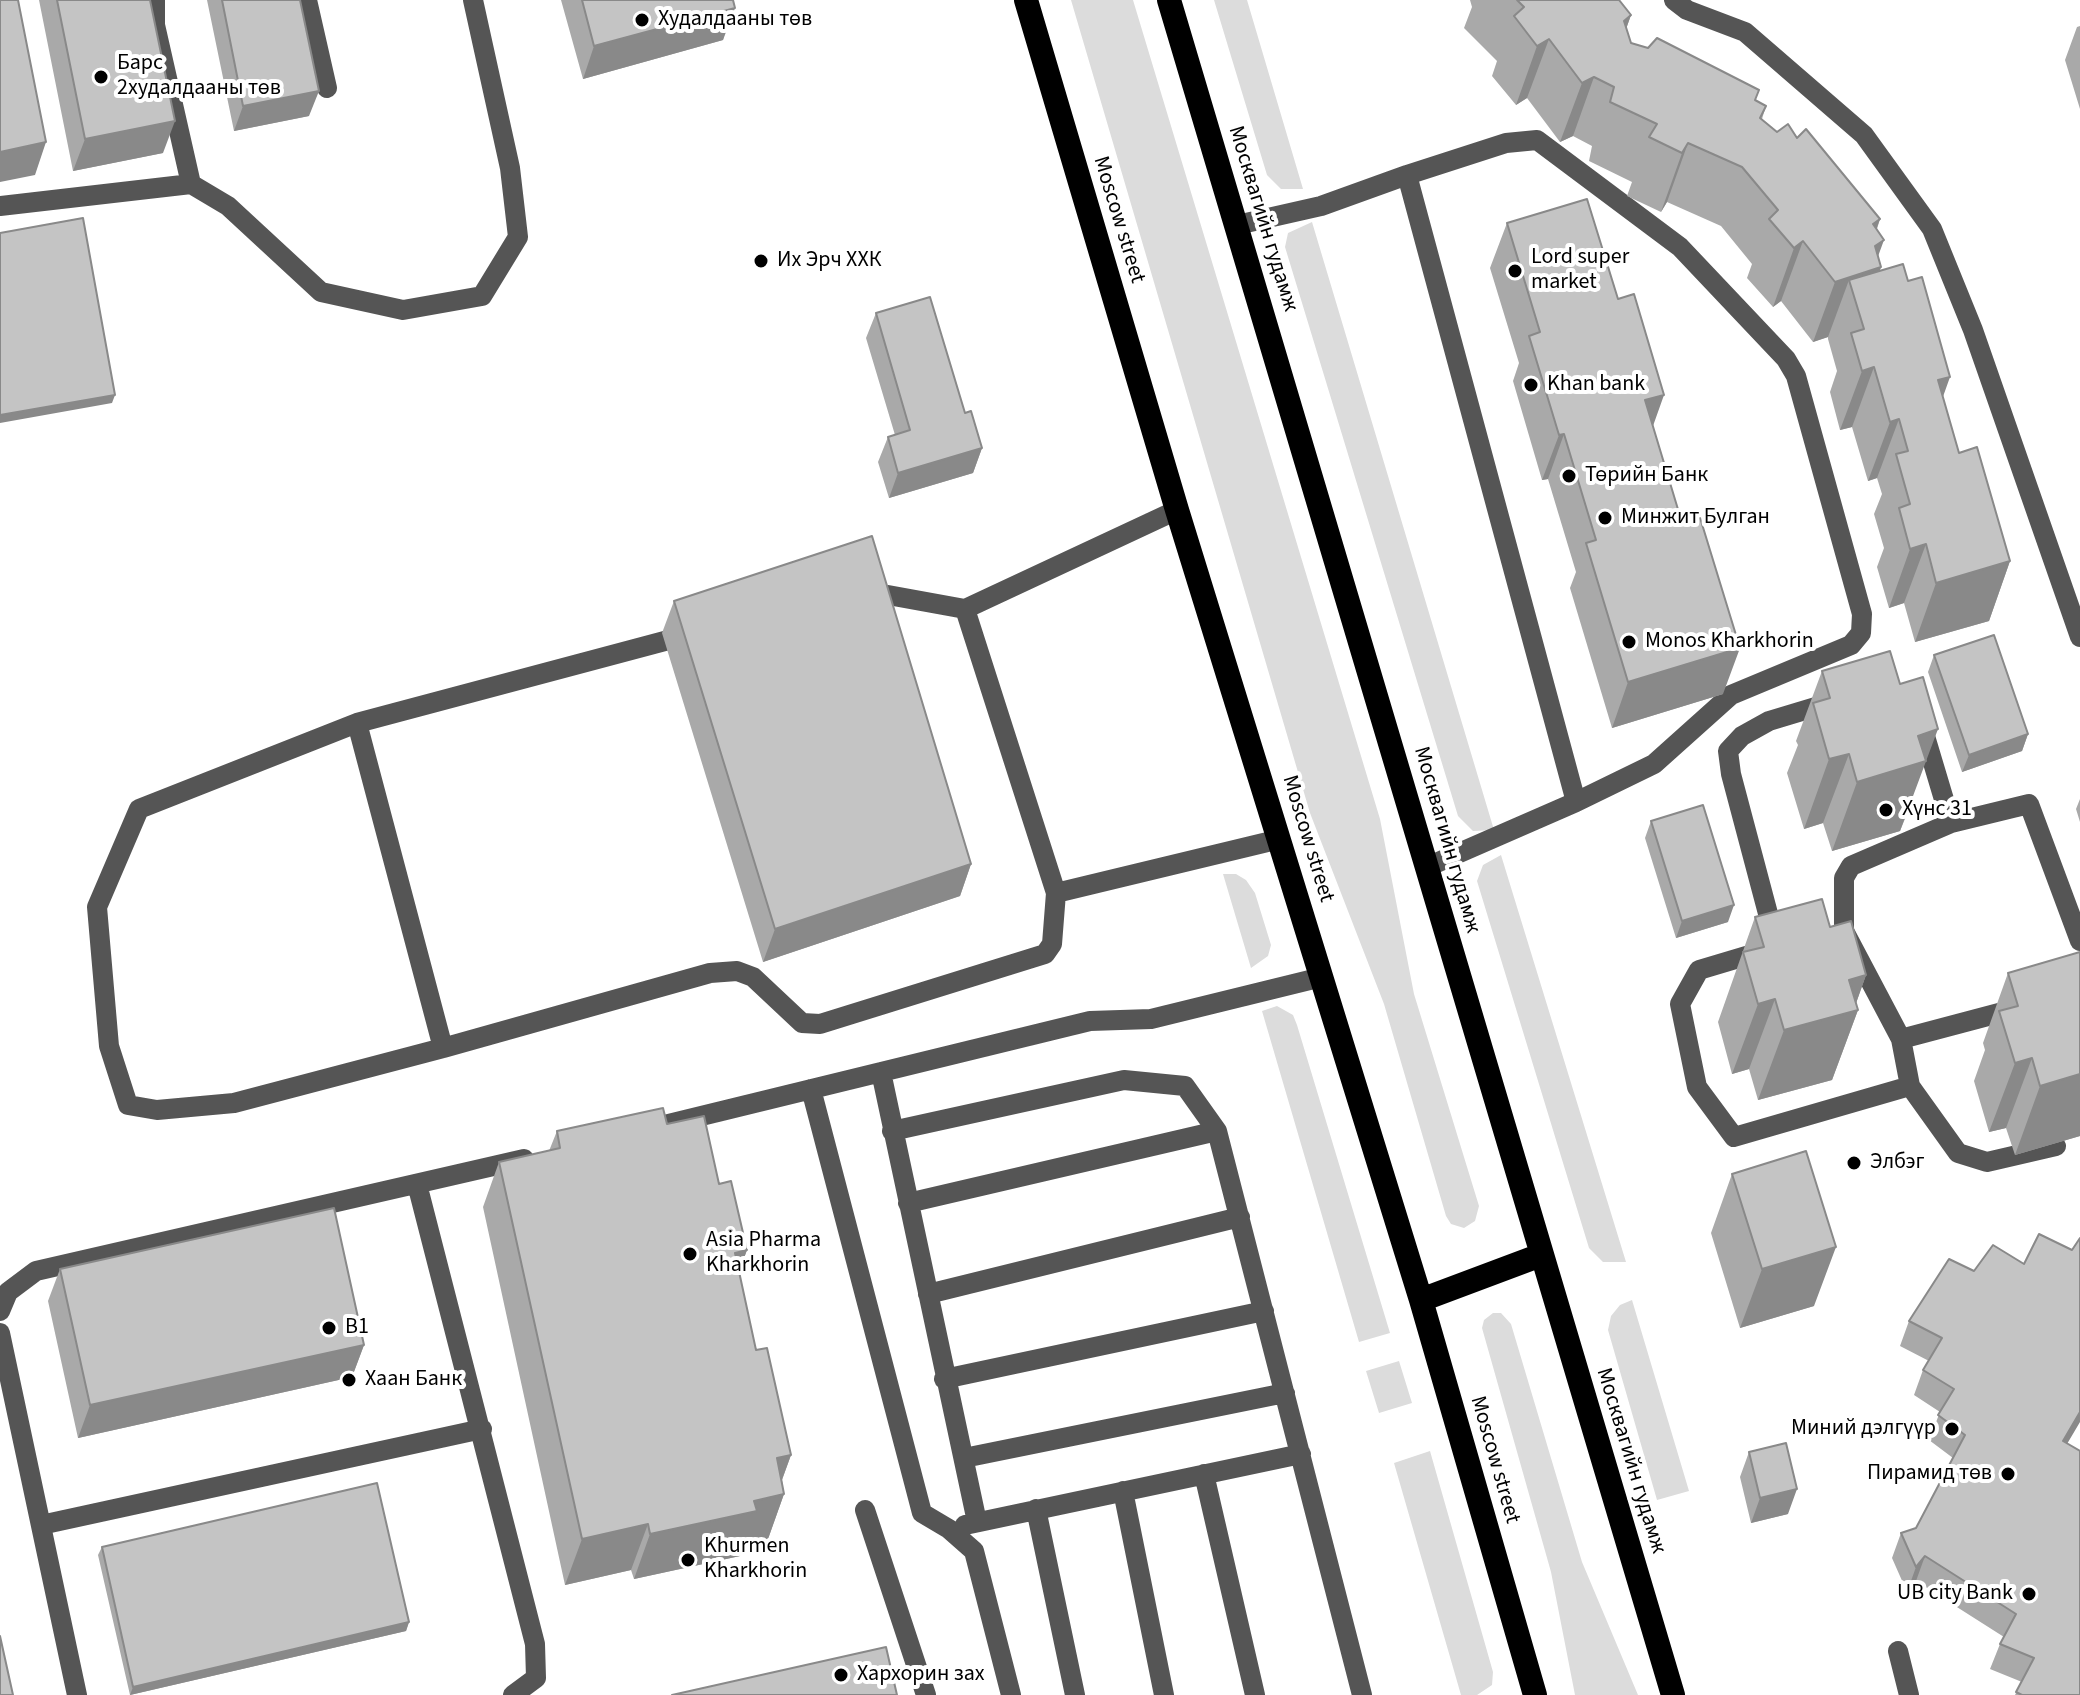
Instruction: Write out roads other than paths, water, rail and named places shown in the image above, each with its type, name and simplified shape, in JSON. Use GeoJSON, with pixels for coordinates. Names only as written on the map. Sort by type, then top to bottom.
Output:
{"type":"FeatureCollection","features":[{"type":"Feature","properties":{"kind":"highway","name":"Moscow street"},"geometry":{"type":"LineString","coordinates":[[1026,0],[1177,510],[1421,1300],[1534,1695]]}},
{"type":"Feature","properties":{"kind":"highway","name":"Москвагийн гудамж"},"geometry":{"type":"LineString","coordinates":[[1169,0],[1673,1695]]}},
{"type":"Feature","properties":{"kind":"highway"},"geometry":{"type":"LineString","coordinates":[[1421,1300],[1541,1255]]}},
{"type":"Feature","properties":{"kind":"street"},"geometry":{"type":"LineString","coordinates":[[155,0],[155,25],[191,184]]}},
{"type":"Feature","properties":{"kind":"street"},"geometry":{"type":"LineString","coordinates":[[307,0],[327,88]]}},
{"type":"Feature","properties":{"kind":"street"},"geometry":{"type":"LineString","coordinates":[[0,206],[191,184],[228,206],[321,292],[403,310],[482,296],[518,237],[510,168],[473,0]]}},
{"type":"Feature","properties":{"kind":"street"},"geometry":{"type":"LineString","coordinates":[[1674,0],[1687,10],[1745,32],[1864,135],[1932,229],[1973,330],[2080,637]]}},
{"type":"Feature","properties":{"kind":"street"},"geometry":{"type":"LineString","coordinates":[[1237,225],[1321,206],[1506,143],[1537,140],[1680,247],[1786,359],[1796,376],[1862,614],[1861,633],[1851,645],[1731,695],[1654,764],[1427,867]]}},
{"type":"Feature","properties":{"kind":"street"},"geometry":{"type":"LineString","coordinates":[[1407,175],[1576,802]]}},
{"type":"Feature","properties":{"kind":"street"},"geometry":{"type":"LineString","coordinates":[[846,596],[888,595],[965,609],[1177,510]]}},
{"type":"Feature","properties":{"kind":"street"},"geometry":{"type":"LineString","coordinates":[[710,629],[357,723],[139,809],[97,907],[109,1046],[128,1105],[157,1110],[234,1103],[710,973],[737,971],[753,977],[802,1023],[820,1024],[1045,954],[1052,944],[1056,893],[965,609]]}},
{"type":"Feature","properties":{"kind":"street"},"geometry":{"type":"LineString","coordinates":[[1857,694],[1769,721],[1742,736],[1728,751],[1731,774],[1784,946],[1699,970],[1680,1004],[1697,1087],[1734,1137],[1910,1086]]}},
{"type":"Feature","properties":{"kind":"street"},"geometry":{"type":"LineString","coordinates":[[1917,711],[1951,823]]}},
{"type":"Feature","properties":{"kind":"street"},"geometry":{"type":"LineString","coordinates":[[357,723],[443,1048]]}},
{"type":"Feature","properties":{"kind":"street"},"geometry":{"type":"LineString","coordinates":[[2056,1146],[1987,1162],[1958,1153],[1910,1086],[1901,1039],[1837,932],[1844,878],[1851,866],[1951,823],[2029,804],[2080,941]]}},
{"type":"Feature","properties":{"kind":"street"},"geometry":{"type":"LineString","coordinates":[[1056,893],[1280,839]]}},
{"type":"Feature","properties":{"kind":"street"},"geometry":{"type":"LineString","coordinates":[[630,1133],[1090,1021],[1151,1019],[1322,977]]}},
{"type":"Feature","properties":{"kind":"street"},"geometry":{"type":"LineString","coordinates":[[1901,1039],[2035,1004]]}},
{"type":"Feature","properties":{"kind":"street"},"geometry":{"type":"LineString","coordinates":[[881,1072],[944,1379],[977,1522]]}},
{"type":"Feature","properties":{"kind":"street"},"geometry":{"type":"LineString","coordinates":[[892,1131],[1124,1080],[1185,1086],[1217,1131],[1362,1695]]}},
{"type":"Feature","properties":{"kind":"street"},"geometry":{"type":"LineString","coordinates":[[811,1089],[922,1513],[949,1529],[974,1551],[1011,1695]]}},
{"type":"Feature","properties":{"kind":"street"},"geometry":{"type":"LineString","coordinates":[[908,1203],[1217,1131]]}},
{"type":"Feature","properties":{"kind":"street"},"geometry":{"type":"LineString","coordinates":[[0,1311],[8,1292],[36,1271],[539,1155]]}},
{"type":"Feature","properties":{"kind":"street"},"geometry":{"type":"LineString","coordinates":[[417,1184],[535,1644],[536,1678],[513,1695]]}},
{"type":"Feature","properties":{"kind":"street"},"geometry":{"type":"LineString","coordinates":[[928,1294],[1240,1217]]}},
{"type":"Feature","properties":{"kind":"street"},"geometry":{"type":"LineString","coordinates":[[944,1379],[1264,1311]]}},
{"type":"Feature","properties":{"kind":"street"},"geometry":{"type":"LineString","coordinates":[[0,1333],[77,1695]]}},
{"type":"Feature","properties":{"kind":"street"},"geometry":{"type":"LineString","coordinates":[[964,1458],[1285,1393]]}},
{"type":"Feature","properties":{"kind":"street"},"geometry":{"type":"LineString","coordinates":[[41,1525],[482,1429]]}},
{"type":"Feature","properties":{"kind":"street"},"geometry":{"type":"LineString","coordinates":[[949,1529],[1301,1454]]}},
{"type":"Feature","properties":{"kind":"street"},"geometry":{"type":"LineString","coordinates":[[1204,1474],[1255,1695]]}},
{"type":"Feature","properties":{"kind":"street"},"geometry":{"type":"LineString","coordinates":[[1123,1491],[1164,1695]]}},
{"type":"Feature","properties":{"kind":"street"},"geometry":{"type":"LineString","coordinates":[[1036,1509],[1075,1695]]}},
{"type":"Feature","properties":{"kind":"street"},"geometry":{"type":"LineString","coordinates":[[865,1510],[926,1695]]}},
{"type":"Feature","properties":{"kind":"street"},"geometry":{"type":"LineString","coordinates":[[1898,1651],[1909,1695]]}},
{"type":"Feature","properties":{"kind":"place","name":"Худалдааны төв"},"geometry":{"type":"Point","coordinates":[642,20]}},
{"type":"Feature","properties":{"kind":"place","name":"Барс 2худалдааны төв"},"geometry":{"type":"Point","coordinates":[101,77]}},
{"type":"Feature","properties":{"kind":"place","name":"Их Эрч ХХК"},"geometry":{"type":"Point","coordinates":[761,261]}},
{"type":"Feature","properties":{"kind":"place","name":"Lord super market"},"geometry":{"type":"Point","coordinates":[1515,271]}},
{"type":"Feature","properties":{"kind":"place","name":"Khan bank"},"geometry":{"type":"Point","coordinates":[1531,385]}},
{"type":"Feature","properties":{"kind":"place","name":"Төрийн Банк"},"geometry":{"type":"Point","coordinates":[1569,476]}},
{"type":"Feature","properties":{"kind":"place","name":"Минжит Булган"},"geometry":{"type":"Point","coordinates":[1605,518]}},
{"type":"Feature","properties":{"kind":"place","name":"Monos Kharkhorin"},"geometry":{"type":"Point","coordinates":[1629,642]}},
{"type":"Feature","properties":{"kind":"place","name":"Хүнс 31"},"geometry":{"type":"Point","coordinates":[1886,810]}},
{"type":"Feature","properties":{"kind":"place","name":"Элбэг"},"geometry":{"type":"Point","coordinates":[1854,1163]}},
{"type":"Feature","properties":{"kind":"place","name":"Asia Pharma Kharkhorin"},"geometry":{"type":"Point","coordinates":[690,1254]}},
{"type":"Feature","properties":{"kind":"place","name":"B1"},"geometry":{"type":"Point","coordinates":[329,1328]}},
{"type":"Feature","properties":{"kind":"place","name":"Хаан Банк"},"geometry":{"type":"Point","coordinates":[349,1380]}},
{"type":"Feature","properties":{"kind":"place","name":"Миний дэлгүүр"},"geometry":{"type":"Point","coordinates":[1952,1429]}},
{"type":"Feature","properties":{"kind":"place","name":"Пирамид төв"},"geometry":{"type":"Point","coordinates":[2008,1474]}},
{"type":"Feature","properties":{"kind":"place","name":"Khurmen Kharkhorin"},"geometry":{"type":"Point","coordinates":[688,1560]}},
{"type":"Feature","properties":{"kind":"place","name":"UB city Bank"},"geometry":{"type":"Point","coordinates":[2029,1594]}},
{"type":"Feature","properties":{"kind":"place","name":"Хархорин зах"},"geometry":{"type":"Point","coordinates":[841,1675]}}]}
